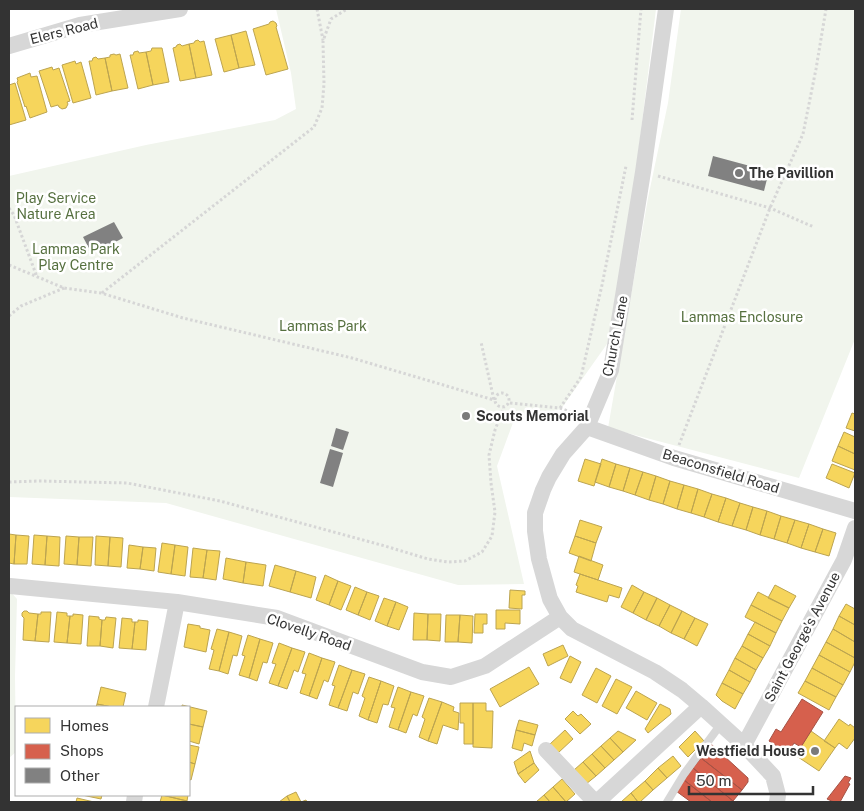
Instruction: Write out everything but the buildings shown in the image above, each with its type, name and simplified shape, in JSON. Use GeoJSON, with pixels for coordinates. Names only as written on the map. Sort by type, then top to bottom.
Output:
{"type":"FeatureCollection","features":[{"type":"Feature","properties":{"kind":"street","name":"Church Lane"},"geometry":{"type":"LineString","coordinates":[[666,9],[644,172],[611,370],[589,423],[563,454],[542,490],[535,513],[535,531],[539,559],[550,599],[560,617],[572,629],[655,672],[682,690],[701,706],[744,744],[773,776],[778,795],[777,802]]}},
{"type":"Feature","properties":{"kind":"street","name":"Elers Road"},"geometry":{"type":"LineString","coordinates":[[9,46],[80,25],[172,10]]}},
{"type":"Feature","properties":{"kind":"street","name":"Beaconsfield Road"},"geometry":{"type":"LineString","coordinates":[[589,423],[674,458],[855,511]]}},
{"type":"Feature","properties":{"kind":"street","name":"Saint George's Avenue"},"geometry":{"type":"LineString","coordinates":[[744,744],[844,560],[855,528]]}},
{"type":"Feature","properties":{"kind":"street","name":"Clovelly Road"},"geometry":{"type":"LineString","coordinates":[[10,586],[178,602],[277,618],[422,672],[451,677],[485,666],[560,617]]}},
{"type":"Feature","properties":{"kind":"street"},"geometry":{"type":"LineString","coordinates":[[156,706],[178,602]]}},
{"type":"Feature","properties":{"kind":"street"},"geometry":{"type":"LineString","coordinates":[[546,750],[596,802],[701,706]]}},
{"type":"Feature","properties":{"kind":"lane"},"geometry":{"type":"LineString","coordinates":[[666,802],[721,724]]}},
{"type":"Feature","properties":{"kind":"path"},"geometry":{"type":"LineString","coordinates":[[101,293],[314,127],[322,108],[324,84],[323,41],[317,9]]}},
{"type":"Feature","properties":{"kind":"path"},"geometry":{"type":"LineString","coordinates":[[323,41],[331,19],[348,9]]}},
{"type":"Feature","properties":{"kind":"path"},"geometry":{"type":"LineString","coordinates":[[632,121],[641,9]]}},
{"type":"Feature","properties":{"kind":"path"},"geometry":{"type":"LineString","coordinates":[[674,458],[770,208],[803,134],[826,9]]}},
{"type":"Feature","properties":{"kind":"path"},"geometry":{"type":"LineString","coordinates":[[560,408],[581,377],[602,285],[627,159]]}},
{"type":"Feature","properties":{"kind":"path"},"geometry":{"type":"LineString","coordinates":[[644,172],[770,208],[814,227]]}},
{"type":"Feature","properties":{"kind":"path"},"geometry":{"type":"LineString","coordinates":[[9,208],[14,215],[38,277]]}},
{"type":"Feature","properties":{"kind":"path"},"geometry":{"type":"LineString","coordinates":[[9,265],[64,288],[101,293],[183,318],[352,358],[494,400]]}},
{"type":"Feature","properties":{"kind":"path"},"geometry":{"type":"LineString","coordinates":[[9,316],[21,306],[64,288]]}},
{"type":"Feature","properties":{"kind":"path"},"geometry":{"type":"LineString","coordinates":[[481,342],[494,400],[498,406],[504,407]]}},
{"type":"Feature","properties":{"kind":"path"},"geometry":{"type":"LineString","coordinates":[[494,400],[496,395],[501,392],[507,394],[510,403]]}},
{"type":"Feature","properties":{"kind":"path"},"geometry":{"type":"LineString","coordinates":[[9,482],[127,483],[220,501],[428,560],[465,561],[482,552],[492,536],[495,512],[489,455],[495,430],[504,407],[510,403],[560,408],[589,423]]}},
{"type":"Feature","properties":{"kind":"green space","name":"Lammas Park"},"geometry":{"type":"Polygon","coordinates":[[[276,9],[656,9],[628,236],[607,344],[561,409],[514,420],[497,466],[524,584],[458,585],[166,503],[9,497],[9,176],[146,145],[275,120],[296,109],[291,73],[276,9]]]}},
{"type":"Feature","properties":{"kind":"green space","name":"Lammas Enclosure"},"geometry":{"type":"Polygon","coordinates":[[[681,9],[855,9],[855,339],[799,478],[608,428],[648,198],[668,103],[681,9]]]}},
{"type":"Feature","properties":{"kind":"green space"},"geometry":{"type":"Polygon","coordinates":[[[9,590],[17,599],[15,753],[9,758],[9,590]]]}},
{"type":"Feature","properties":{"kind":"place","name":"The Pavillion"},"geometry":{"type":"Point","coordinates":[739,173]}},
{"type":"Feature","properties":{"kind":"place","name":"Scouts Memorial"},"geometry":{"type":"Point","coordinates":[466,416]}},
{"type":"Feature","properties":{"kind":"place","name":"Westfield House"},"geometry":{"type":"Point","coordinates":[815,751]}},
{"type":"Feature","properties":{"kind":"park label","name":"Play Service Nature Area"},"geometry":{"type":"Point","coordinates":[56,206]}},
{"type":"Feature","properties":{"kind":"park label","name":"Lammas Park Play Centre"},"geometry":{"type":"Point","coordinates":[76,258]}}]}
